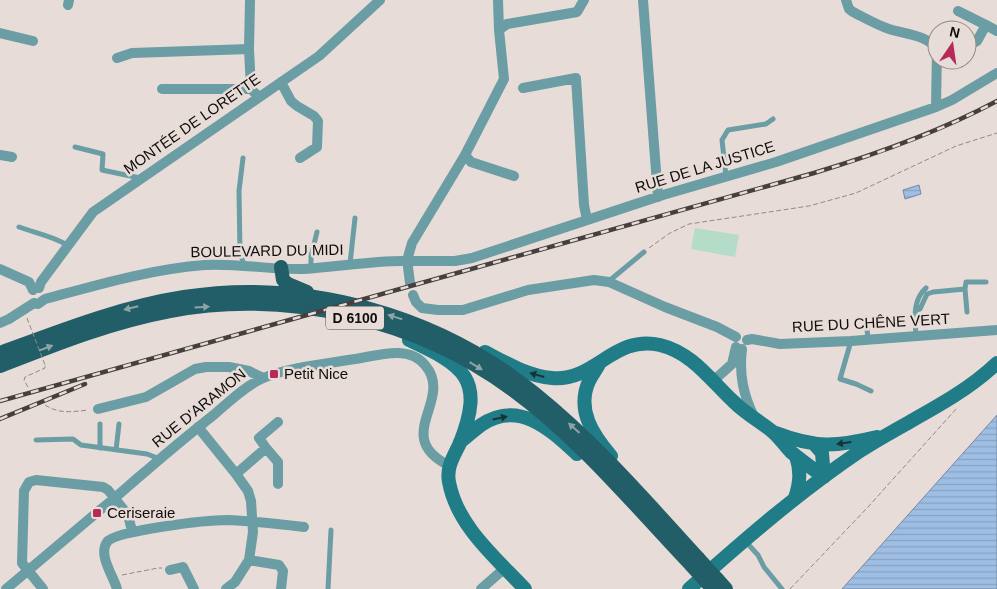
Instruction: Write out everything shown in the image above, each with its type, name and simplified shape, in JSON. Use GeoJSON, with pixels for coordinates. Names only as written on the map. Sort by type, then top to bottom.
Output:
{"type":"FeatureCollection","features":[{"type":"Feature","properties":{"kind":"main road"},"geometry":{"type":"LineString","coordinates":[[281,267],[283,280],[288,284],[326,299]]}},
{"type":"Feature","properties":{"kind":"main road","name":"D 6100"},"geometry":{"type":"LineString","coordinates":[[0,353],[130,308],[185,297],[249,292],[326,299],[409,321],[456,342],[495,365],[534,392],[578,431],[717,586]]}},
{"type":"Feature","properties":{"kind":"main road","name":"D 6100"},"geometry":{"type":"LineString","coordinates":[[0,366],[118,323],[191,307],[239,304],[282,306],[312,309],[365,320],[411,334],[440,346],[463,358],[513,390],[544,415],[654,517]]}},
{"type":"Feature","properties":{"kind":"main road"},"geometry":{"type":"LineString","coordinates":[[365,320],[434,352],[464,375],[469,385],[472,404],[460,443],[450,466],[448,476],[453,498],[471,530],[525,589]]}},
{"type":"Feature","properties":{"kind":"main road"},"geometry":{"type":"LineString","coordinates":[[456,342],[482,351],[510,366],[552,378],[574,376],[622,348],[646,343],[659,345],[683,354],[697,364],[755,420],[773,432],[796,456],[824,477]]}},
{"type":"Feature","properties":{"kind":"main road"},"geometry":{"type":"LineString","coordinates":[[599,363],[589,380],[584,399],[590,430],[654,517]]}},
{"type":"Feature","properties":{"kind":"main road"},"geometry":{"type":"LineString","coordinates":[[689,589],[795,498],[861,451],[947,402],[997,363]]}},
{"type":"Feature","properties":{"kind":"main road"},"geometry":{"type":"LineString","coordinates":[[460,443],[480,425],[490,420],[513,415],[536,420],[654,517]]}},
{"type":"Feature","properties":{"kind":"main road"},"geometry":{"type":"LineString","coordinates":[[773,432],[815,444],[840,444],[892,433]]}},
{"type":"Feature","properties":{"kind":"main road"},"geometry":{"type":"LineString","coordinates":[[815,444],[822,453],[824,477]]}},
{"type":"Feature","properties":{"kind":"main road"},"geometry":{"type":"LineString","coordinates":[[795,498],[799,485],[800,467],[796,456]]}},
{"type":"Feature","properties":{"kind":"street"},"geometry":{"type":"LineString","coordinates":[[162,89],[255,93],[249,49],[250,0]]}},
{"type":"Feature","properties":{"kind":"street","name":"MONTÉE DE LORETTE"},"geometry":{"type":"LineString","coordinates":[[36,289],[92,212],[255,93],[281,82],[318,56],[380,0]]}},
{"type":"Feature","properties":{"kind":"street"},"geometry":{"type":"LineString","coordinates":[[410,283],[408,262],[412,243],[465,155],[504,79],[498,0]]}},
{"type":"Feature","properties":{"kind":"street"},"geometry":{"type":"LineString","coordinates":[[499,30],[507,24],[577,12],[584,0]]}},
{"type":"Feature","properties":{"kind":"street"},"geometry":{"type":"LineString","coordinates":[[643,0],[658,197]]}},
{"type":"Feature","properties":{"kind":"street"},"geometry":{"type":"LineString","coordinates":[[846,0],[849,9],[853,12],[888,29],[912,34],[927,41]]}},
{"type":"Feature","properties":{"kind":"street"},"geometry":{"type":"LineString","coordinates":[[958,11],[997,31]]}},
{"type":"Feature","properties":{"kind":"street"},"geometry":{"type":"LineString","coordinates":[[977,42],[986,25]]}},
{"type":"Feature","properties":{"kind":"street"},"geometry":{"type":"LineString","coordinates":[[0,33],[33,41]]}},
{"type":"Feature","properties":{"kind":"street"},"geometry":{"type":"LineString","coordinates":[[117,58],[132,53],[249,49]]}},
{"type":"Feature","properties":{"kind":"street"},"geometry":{"type":"LineString","coordinates":[[936,106],[937,70]]}},
{"type":"Feature","properties":{"kind":"street","name":"RUE DE LA JUSTICE"},"geometry":{"type":"LineString","coordinates":[[408,262],[455,261],[472,258],[658,197],[776,162],[952,100],[997,73]]}},
{"type":"Feature","properties":{"kind":"street"},"geometry":{"type":"LineString","coordinates":[[523,88],[576,78],[584,205],[587,220]]}},
{"type":"Feature","properties":{"kind":"street"},"geometry":{"type":"LineString","coordinates":[[281,82],[291,100],[318,121],[317,147],[300,158]]}},
{"type":"Feature","properties":{"kind":"street"},"geometry":{"type":"LineString","coordinates":[[0,155],[12,157]]}},
{"type":"Feature","properties":{"kind":"street"},"geometry":{"type":"LineString","coordinates":[[465,155],[471,162],[514,176]]}},
{"type":"Feature","properties":{"kind":"street","name":"BOULEVARD DU MIDI"},"geometry":{"type":"LineString","coordinates":[[45,299],[106,283],[173,269],[206,265],[311,268],[380,261],[408,262]]}},
{"type":"Feature","properties":{"kind":"street"},"geometry":{"type":"LineString","coordinates":[[0,269],[29,282],[36,289],[44,292],[45,299],[42,302],[34,303],[0,323]]}},
{"type":"Feature","properties":{"kind":"street","name":"RUE DU CHÊNE VERT"},"geometry":{"type":"LineString","coordinates":[[413,295],[416,302],[422,308],[463,310],[528,290],[594,280],[609,282],[717,327],[740,343],[752,339],[780,344],[851,341],[997,330]]}},
{"type":"Feature","properties":{"kind":"street"},"geometry":{"type":"LineString","coordinates":[[34,303],[30,296],[36,289]]}},
{"type":"Feature","properties":{"kind":"street"},"geometry":{"type":"LineString","coordinates":[[740,343],[741,380],[746,401],[755,420]]}},
{"type":"Feature","properties":{"kind":"street"},"geometry":{"type":"LineString","coordinates":[[712,380],[732,364],[740,343]]}},
{"type":"Feature","properties":{"kind":"street","name":"RUE D'ARAMON"},"geometry":{"type":"LineString","coordinates":[[6,589],[100,510],[115,500],[250,384],[285,371],[385,354],[409,354],[417,357],[430,371],[434,387],[423,432],[424,441],[427,449],[433,456],[450,466]]}},
{"type":"Feature","properties":{"kind":"street"},"geometry":{"type":"LineString","coordinates":[[98,409],[146,397],[195,369],[229,367],[249,370],[263,378]]}},
{"type":"Feature","properties":{"kind":"street"},"geometry":{"type":"LineString","coordinates":[[725,393],[736,390],[741,380]]}},
{"type":"Feature","properties":{"kind":"street"},"geometry":{"type":"LineString","coordinates":[[278,422],[258,438],[278,462],[278,484]]}},
{"type":"Feature","properties":{"kind":"street"},"geometry":{"type":"LineString","coordinates":[[198,427],[236,474],[248,491],[251,501],[253,532],[249,560],[235,582],[226,589]]}},
{"type":"Feature","properties":{"kind":"street"},"geometry":{"type":"LineString","coordinates":[[236,474],[266,448]]}},
{"type":"Feature","properties":{"kind":"street"},"geometry":{"type":"LineString","coordinates":[[43,589],[22,563],[24,490],[29,482],[36,480],[97,486],[108,490],[128,515],[132,531]]}},
{"type":"Feature","properties":{"kind":"street"},"geometry":{"type":"LineString","coordinates":[[116,589],[114,577],[105,560],[104,551],[107,542],[114,536],[132,531],[225,520],[304,527]]}},
{"type":"Feature","properties":{"kind":"street"},"geometry":{"type":"LineString","coordinates":[[249,560],[279,565],[283,571],[280,589]]}},
{"type":"Feature","properties":{"kind":"street"},"geometry":{"type":"LineString","coordinates":[[170,570],[183,567],[194,589]]}},
{"type":"Feature","properties":{"kind":"street"},"geometry":{"type":"LineString","coordinates":[[481,589],[505,568]]}},
{"type":"Feature","properties":{"kind":"lane"},"geometry":{"type":"LineString","coordinates":[[726,177],[722,140],[728,130],[766,124],[773,119]]}},
{"type":"Feature","properties":{"kind":"lane"},"geometry":{"type":"LineString","coordinates":[[75,147],[103,154],[102,170],[140,178]]}},
{"type":"Feature","properties":{"kind":"lane"},"geometry":{"type":"LineString","coordinates":[[243,158],[239,191],[240,252],[244,266]]}},
{"type":"Feature","properties":{"kind":"lane"},"geometry":{"type":"LineString","coordinates":[[350,265],[355,218]]}},
{"type":"Feature","properties":{"kind":"lane"},"geometry":{"type":"LineString","coordinates":[[19,226],[58,239],[68,245]]}},
{"type":"Feature","properties":{"kind":"lane"},"geometry":{"type":"LineString","coordinates":[[311,268],[311,256],[317,232]]}},
{"type":"Feature","properties":{"kind":"lane"},"geometry":{"type":"LineString","coordinates":[[609,282],[644,252]]}},
{"type":"Feature","properties":{"kind":"lane"},"geometry":{"type":"LineString","coordinates":[[967,312],[966,282],[986,282]]}},
{"type":"Feature","properties":{"kind":"lane"},"geometry":{"type":"LineString","coordinates":[[916,336],[914,316],[918,298],[926,288]]}},
{"type":"Feature","properties":{"kind":"lane"},"geometry":{"type":"LineString","coordinates":[[916,310],[920,309],[927,294],[965,289]]}},
{"type":"Feature","properties":{"kind":"lane"},"geometry":{"type":"LineString","coordinates":[[866,318],[868,340]]}},
{"type":"Feature","properties":{"kind":"lane"},"geometry":{"type":"LineString","coordinates":[[851,341],[840,379],[871,391]]}},
{"type":"Feature","properties":{"kind":"lane"},"geometry":{"type":"LineString","coordinates":[[100,424],[100,448]]}},
{"type":"Feature","properties":{"kind":"lane"},"geometry":{"type":"LineString","coordinates":[[116,450],[119,424]]}},
{"type":"Feature","properties":{"kind":"lane"},"geometry":{"type":"LineString","coordinates":[[36,440],[73,439],[80,445],[147,454],[161,459]]}},
{"type":"Feature","properties":{"kind":"lane"},"geometry":{"type":"LineString","coordinates":[[328,589],[331,530]]}},
{"type":"Feature","properties":{"kind":"lane"},"geometry":{"type":"LineString","coordinates":[[744,540],[758,555],[764,567],[782,589]]}},
{"type":"Feature","properties":{"kind":"path"},"geometry":{"type":"LineString","coordinates":[[644,252],[670,233],[689,224],[810,206],[856,192],[956,146],[997,133]]}},
{"type":"Feature","properties":{"kind":"path"},"geometry":{"type":"LineString","coordinates":[[27,318],[46,368],[25,377],[24,380],[28,387]]}},
{"type":"Feature","properties":{"kind":"path"},"geometry":{"type":"LineString","coordinates":[[45,405],[53,410],[63,412],[98,409]]}},
{"type":"Feature","properties":{"kind":"path"},"geometry":{"type":"LineString","coordinates":[[790,589],[868,507],[960,405]]}},
{"type":"Feature","properties":{"kind":"path"},"geometry":{"type":"LineString","coordinates":[[114,577],[158,568],[170,570]]}},
{"type":"Feature","properties":{"kind":"green space"},"geometry":{"type":"Polygon","coordinates":[[[695,228],[739,235],[735,257],[691,249],[695,228]]]}},
{"type":"Feature","properties":{"kind":"water"},"geometry":{"type":"Polygon","coordinates":[[[919,185],[921,194],[905,199],[903,190],[919,185]]]}},
{"type":"Feature","properties":{"kind":"water"},"geometry":{"type":"Polygon","coordinates":[[[997,415],[997,589],[842,589],[997,415]]]}},
{"type":"Feature","properties":{"kind":"railway"},"geometry":{"type":"LineString","coordinates":[[0,401],[814,173],[907,142],[953,123],[997,101]]}},
{"type":"Feature","properties":{"kind":"railway"},"geometry":{"type":"LineString","coordinates":[[0,419],[85,384]]}},
{"type":"Feature","properties":{"kind":"place","name":"Petit Nice"},"geometry":{"type":"Point","coordinates":[274,374]}},
{"type":"Feature","properties":{"kind":"place","name":"Ceriseraie"},"geometry":{"type":"Point","coordinates":[97,513]}}]}
